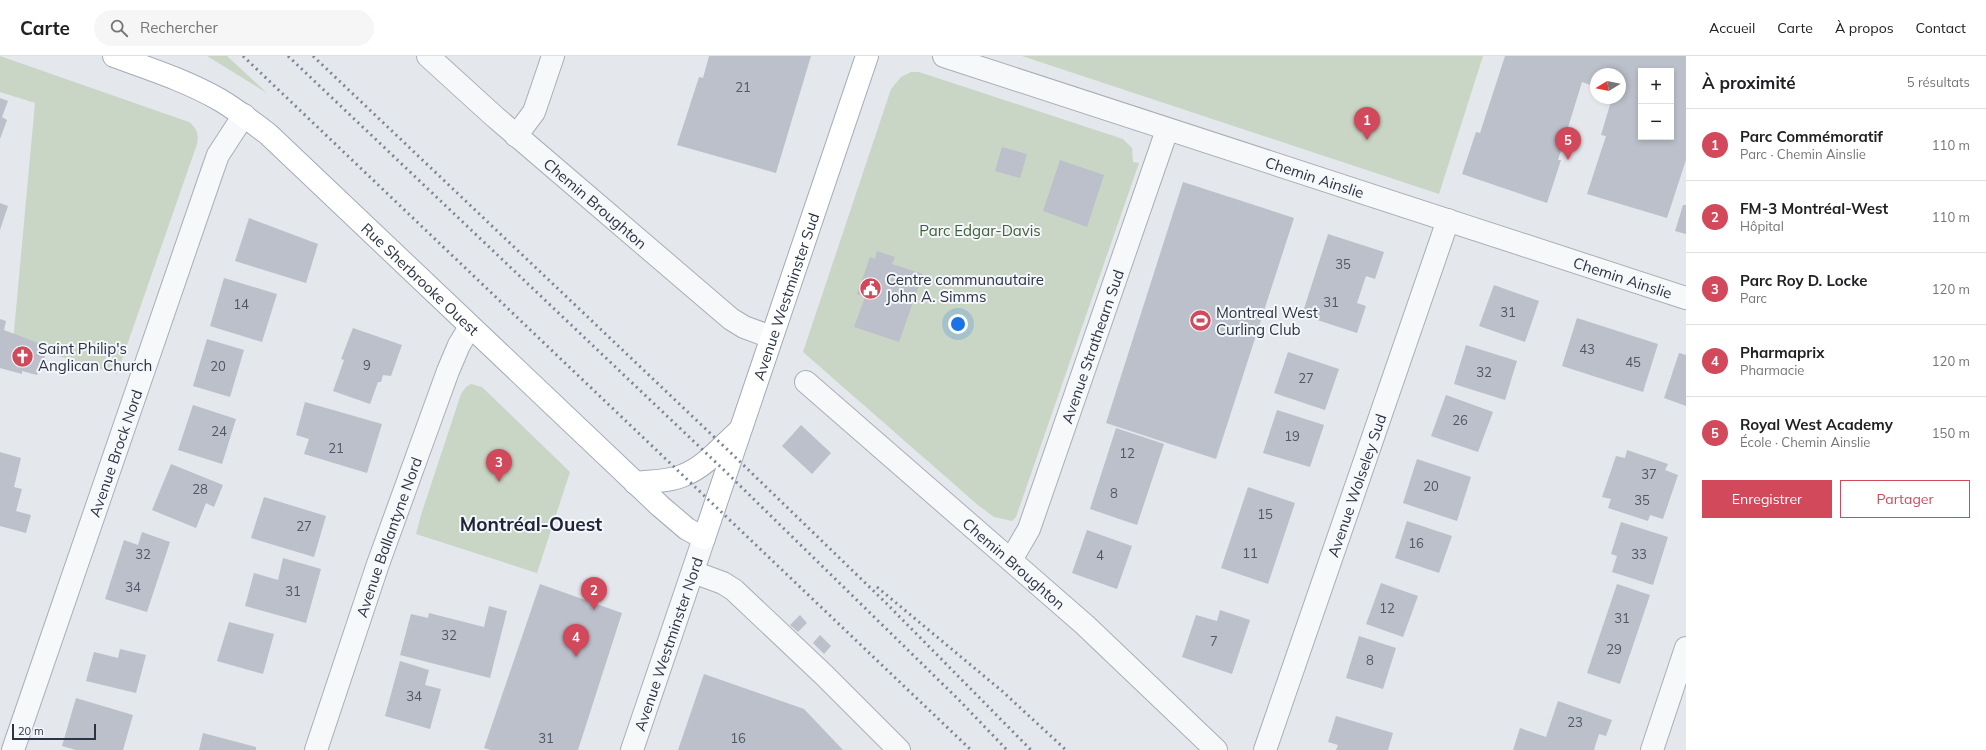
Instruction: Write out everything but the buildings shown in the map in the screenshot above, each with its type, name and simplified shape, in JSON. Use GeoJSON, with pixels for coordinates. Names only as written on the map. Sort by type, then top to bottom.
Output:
{"type":"FeatureCollection","features":[{"type":"Feature","properties":{"kind":"main road","name":"Rue Sherbrooke Ouest"},"geometry":{"type":"LineString","coordinates":[[114,56],[188,84],[215,97],[244,115],[281,146],[635,483],[687,529],[704,538]]}},
{"type":"Feature","properties":{"kind":"main road","name":"Avenue Westminster Sud"},"geometry":{"type":"LineString","coordinates":[[704,538],[867,56]]}},
{"type":"Feature","properties":{"kind":"main road"},"geometry":{"type":"LineString","coordinates":[[635,483],[661,481],[684,475],[710,457],[740,430]]}},
{"type":"Feature","properties":{"kind":"street","name":"Chemin Broughton"},"geometry":{"type":"LineString","coordinates":[[428,56],[516,136],[731,319],[748,329],[771,337]]}},
{"type":"Feature","properties":{"kind":"street"},"geometry":{"type":"LineString","coordinates":[[516,136],[534,112],[553,56]]}},
{"type":"Feature","properties":{"kind":"street","name":"Chemin Ainslie"},"geometry":{"type":"LineString","coordinates":[[944,56],[1167,130],[1686,298]]}},
{"type":"Feature","properties":{"kind":"street","name":"Avenue Brock Nord"},"geometry":{"type":"LineString","coordinates":[[13,750],[218,155],[244,115]]}},
{"type":"Feature","properties":{"kind":"street","name":"Avenue Strathearn Sud"},"geometry":{"type":"LineString","coordinates":[[1011,560],[1029,529],[1167,130]]}},
{"type":"Feature","properties":{"kind":"street","name":"Avenue Wolseley Sud"},"geometry":{"type":"LineString","coordinates":[[1265,750],[1448,220]]}},
{"type":"Feature","properties":{"kind":"street","name":"Avenue Ballantyne Nord"},"geometry":{"type":"LineString","coordinates":[[316,750],[378,564],[448,370],[459,345],[470,327]]}},
{"type":"Feature","properties":{"kind":"street","name":"Chemin Broughton"},"geometry":{"type":"LineString","coordinates":[[806,382],[1107,645],[1216,750]]}},
{"type":"Feature","properties":{"kind":"street","name":"Avenue Westminster Nord"},"geometry":{"type":"LineString","coordinates":[[632,750],[704,538]]}},
{"type":"Feature","properties":{"kind":"street"},"geometry":{"type":"LineString","coordinates":[[693,572],[723,583],[734,590],[824,675],[899,750]]}},
{"type":"Feature","properties":{"kind":"street"},"geometry":{"type":"LineString","coordinates":[[1652,750],[1686,648]]}},
{"type":"Feature","properties":{"kind":"green space"},"geometry":{"type":"Polygon","coordinates":[[[0,56],[189,122],[197,132],[197,144],[117,374],[13,342],[35,103],[0,92],[0,56]]]}},
{"type":"Feature","properties":{"kind":"green space"},"geometry":{"type":"Polygon","coordinates":[[[207,56],[227,56],[267,93],[207,56]]]}},
{"type":"Feature","properties":{"kind":"green space"},"geometry":{"type":"Polygon","coordinates":[[[1022,56],[1483,56],[1439,194],[1022,56]]]}},
{"type":"Feature","properties":{"kind":"green space","name":"Parc Edgar-Davis"},"geometry":{"type":"Polygon","coordinates":[[[911,72],[919,72],[1123,139],[1132,148],[1133,162],[1139,163],[1016,517],[1012,521],[994,517],[979,506],[803,352],[891,89],[901,77],[911,72]]]}},
{"type":"Feature","properties":{"kind":"green space"},"geometry":{"type":"Polygon","coordinates":[[[471,384],[482,387],[570,472],[537,573],[416,534],[461,394],[466,387],[471,384]]]}},
{"type":"Feature","properties":{"kind":"railway"},"geometry":{"type":"LineString","coordinates":[[243,56],[971,750]]}},
{"type":"Feature","properties":{"kind":"railway"},"geometry":{"type":"LineString","coordinates":[[288,56],[726,472],[959,700],[1007,750]]}},
{"type":"Feature","properties":{"kind":"railway"},"geometry":{"type":"LineString","coordinates":[[313,56],[732,454],[886,603],[1031,750]]}},
{"type":"Feature","properties":{"kind":"railway"},"geometry":{"type":"LineString","coordinates":[[877,587],[1002,691],[1066,750]]}},
{"type":"Feature","properties":{"kind":"place","name":"Parc Commémoratif"},"geometry":{"type":"Point","coordinates":[1367,140]}},
{"type":"Feature","properties":{"kind":"place","name":"Royal West Academy"},"geometry":{"type":"Point","coordinates":[1568,160]}},
{"type":"Feature","properties":{"kind":"place","name":"Centre communautaire John A. Simms"},"geometry":{"type":"Point","coordinates":[871,288]}},
{"type":"Feature","properties":{"kind":"place","name":"Montreal West Curling Club"},"geometry":{"type":"Point","coordinates":[1200,321]}},
{"type":"Feature","properties":{"kind":"place","name":"Saint Philip's Anglican Church"},"geometry":{"type":"Point","coordinates":[22,357]}},
{"type":"Feature","properties":{"kind":"place","name":"Parc Roy D. Locke"},"geometry":{"type":"Point","coordinates":[499,482]}},
{"type":"Feature","properties":{"kind":"place","name":"FM-3 Montréal-West"},"geometry":{"type":"Point","coordinates":[594,610]}},
{"type":"Feature","properties":{"kind":"place","name":"Pharmaprix"},"geometry":{"type":"Point","coordinates":[576,657]}},
{"type":"Feature","properties":{"kind":"district","name":"Montréal-Ouest"},"geometry":{"type":"Point","coordinates":[531,524]}}]}
